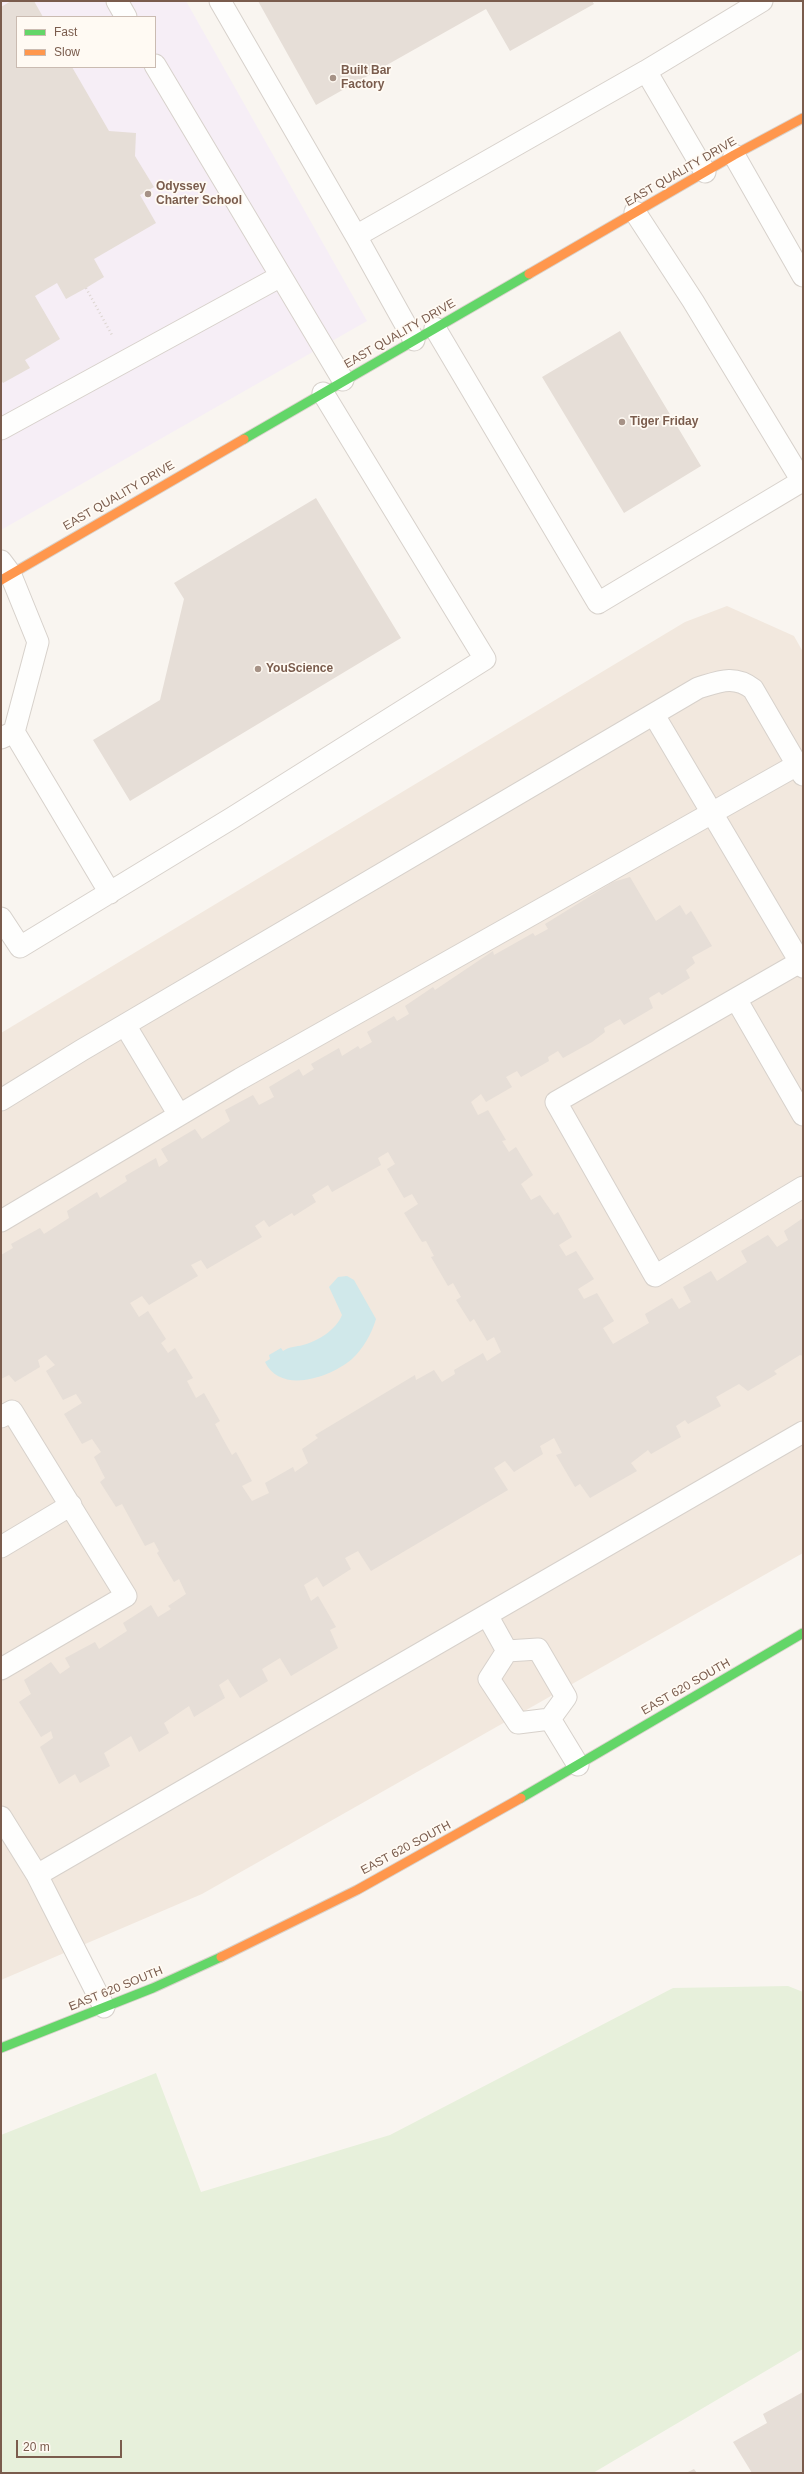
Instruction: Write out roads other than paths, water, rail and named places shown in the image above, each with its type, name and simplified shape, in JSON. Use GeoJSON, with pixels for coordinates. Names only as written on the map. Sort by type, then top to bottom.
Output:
{"type":"FeatureCollection","features":[{"type":"Feature","properties":{"kind":"street","name":"EAST QUALITY DRIVE"},"geometry":{"type":"LineString","coordinates":[[4,571],[323,393],[343,380],[734,155],[803,118]]}},
{"type":"Feature","properties":{"kind":"street","name":"EAST 620 SOUTH"},"geometry":{"type":"LineString","coordinates":[[1,2048],[202,1966],[298,1920],[438,1846],[803,1633]]}},
{"type":"Feature","properties":{"kind":"lane"},"geometry":{"type":"LineString","coordinates":[[117,1],[125,16]]}},
{"type":"Feature","properties":{"kind":"lane"},"geometry":{"type":"LineString","coordinates":[[220,1],[356,236],[414,340]]}},
{"type":"Feature","properties":{"kind":"lane"},"geometry":{"type":"LineString","coordinates":[[356,236],[646,71],[762,1]]}},
{"type":"Feature","properties":{"kind":"lane"},"geometry":{"type":"LineString","coordinates":[[156,67],[343,380]]}},
{"type":"Feature","properties":{"kind":"lane"},"geometry":{"type":"LineString","coordinates":[[646,71],[705,172]]}},
{"type":"Feature","properties":{"kind":"lane"},"geometry":{"type":"LineString","coordinates":[[734,155],[803,276]]}},
{"type":"Feature","properties":{"kind":"lane"},"geometry":{"type":"LineString","coordinates":[[435,328],[598,603],[802,482],[693,301],[635,212]]}},
{"type":"Feature","properties":{"kind":"lane"},"geometry":{"type":"LineString","coordinates":[[1,429],[281,276]]}},
{"type":"Feature","properties":{"kind":"lane"},"geometry":{"type":"LineString","coordinates":[[1,918],[20,947],[110,893],[485,659],[323,393]]}},
{"type":"Feature","properties":{"kind":"lane"},"geometry":{"type":"LineString","coordinates":[[4,571],[38,642],[8,735],[110,893]]}},
{"type":"Feature","properties":{"kind":"lane"},"geometry":{"type":"LineString","coordinates":[[1,1100],[125,1025],[698,688],[723,681],[743,681],[753,689],[800,770],[712,812],[179,1115],[1,1221]]}},
{"type":"Feature","properties":{"kind":"lane"},"geometry":{"type":"LineString","coordinates":[[654,714],[801,964],[736,999],[556,1102],[655,1276],[803,1187]]}},
{"type":"Feature","properties":{"kind":"lane"},"geometry":{"type":"LineString","coordinates":[[736,999],[803,1115]]}},
{"type":"Feature","properties":{"kind":"lane"},"geometry":{"type":"LineString","coordinates":[[125,1025],[179,1115]]}},
{"type":"Feature","properties":{"kind":"lane"},"geometry":{"type":"LineString","coordinates":[[1,1417],[12,1411],[126,1596],[1,1669]]}},
{"type":"Feature","properties":{"kind":"lane"},"geometry":{"type":"LineString","coordinates":[[37,1875],[803,1432]]}},
{"type":"Feature","properties":{"kind":"lane"},"geometry":{"type":"LineString","coordinates":[[1,1548],[71,1506]]}},
{"type":"Feature","properties":{"kind":"lane"},"geometry":{"type":"LineString","coordinates":[[487,1615],[507,1651]]}},
{"type":"Feature","properties":{"kind":"lane"},"geometry":{"type":"LineString","coordinates":[[538,1649],[566,1697],[550,1719],[518,1723],[507,1710],[489,1679],[507,1651],[538,1649]]}},
{"type":"Feature","properties":{"kind":"lane"},"geometry":{"type":"LineString","coordinates":[[550,1719],[578,1765]]}},
{"type":"Feature","properties":{"kind":"lane"},"geometry":{"type":"LineString","coordinates":[[1,1817],[37,1875],[104,2007]]}},
{"type":"Feature","properties":{"kind":"water"},"geometry":{"type":"Polygon","coordinates":[[[347,1276],[354,1280],[376,1319],[370,1335],[360,1350],[343,1366],[332,1372],[307,1380],[282,1378],[272,1372],[265,1362],[270,1359],[269,1355],[281,1348],[283,1351],[291,1347],[315,1341],[331,1330],[339,1320],[342,1315],[329,1287],[338,1277],[347,1276]]]}},
{"type":"Feature","properties":{"kind":"place","name":"Built Bar Factory"},"geometry":{"type":"Point","coordinates":[333,78]}},
{"type":"Feature","properties":{"kind":"place","name":"Odyssey Charter School"},"geometry":{"type":"Point","coordinates":[148,194]}},
{"type":"Feature","properties":{"kind":"place","name":"Tiger Friday"},"geometry":{"type":"Point","coordinates":[622,422]}},
{"type":"Feature","properties":{"kind":"place","name":"YouScience"},"geometry":{"type":"Point","coordinates":[258,669]}}]}
